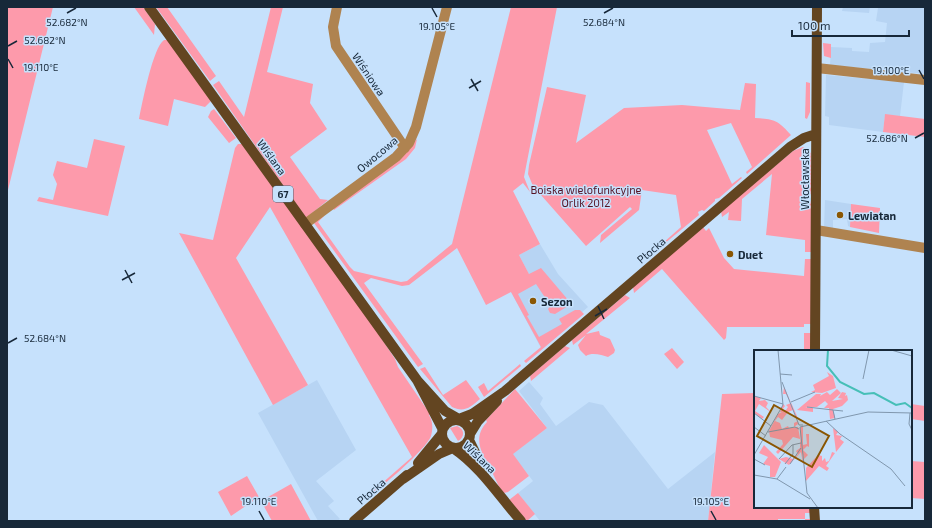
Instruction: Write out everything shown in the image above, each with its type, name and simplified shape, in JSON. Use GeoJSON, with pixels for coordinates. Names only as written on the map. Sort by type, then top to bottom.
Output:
{"type":"FeatureCollection","features":[{"type":"Feature","properties":{"kind":"main road","name":"Wiślana"},"geometry":{"type":"LineString","coordinates":[[149,7],[417,380],[445,411],[459,420]]}},
{"type":"Feature","properties":{"kind":"main road","name":"Włocławska"},"geometry":{"type":"LineString","coordinates":[[815,350],[817,7]]}},
{"type":"Feature","properties":{"kind":"main road","name":"Płocka"},"geometry":{"type":"LineString","coordinates":[[470,437],[478,421],[505,392],[790,147],[804,138],[816,134]]}},
{"type":"Feature","properties":{"kind":"main road","name":"Wiślana"},"geometry":{"type":"LineString","coordinates":[[417,380],[442,432]]}},
{"type":"Feature","properties":{"kind":"main road","name":"Płocka"},"geometry":{"type":"LineString","coordinates":[[459,420],[472,414],[505,392]]}},
{"type":"Feature","properties":{"kind":"main road"},"geometry":{"type":"LineString","coordinates":[[442,432],[449,421],[459,420]]}},
{"type":"Feature","properties":{"kind":"main road","name":"67"},"geometry":{"type":"LineString","coordinates":[[459,420],[467,425],[470,437]]}},
{"type":"Feature","properties":{"kind":"main road","name":"Płocka"},"geometry":{"type":"LineString","coordinates":[[403,479],[442,432]]}},
{"type":"Feature","properties":{"kind":"main road","name":"67"},"geometry":{"type":"LineString","coordinates":[[442,432],[445,444],[453,448]]}},
{"type":"Feature","properties":{"kind":"main road","name":"Wiślana"},"geometry":{"type":"LineString","coordinates":[[470,437],[490,483]]}},
{"type":"Feature","properties":{"kind":"main road"},"geometry":{"type":"LineString","coordinates":[[453,448],[462,446],[470,437]]}},
{"type":"Feature","properties":{"kind":"main road","name":"Wiślana"},"geometry":{"type":"LineString","coordinates":[[453,448],[465,456],[490,483],[521,521]]}},
{"type":"Feature","properties":{"kind":"main road","name":"Płocka"},"geometry":{"type":"LineString","coordinates":[[354,521],[403,479],[439,454],[453,448]]}},
{"type":"Feature","properties":{"kind":"main road"},"geometry":{"type":"LineString","coordinates":[[814,508],[815,521]]}},
{"type":"Feature","properties":{"kind":"street","name":"Wiśniowa"},"geometry":{"type":"LineString","coordinates":[[337,7],[333,27],[336,46],[405,148]]}},
{"type":"Feature","properties":{"kind":"street","name":"Owocowa"},"geometry":{"type":"LineString","coordinates":[[305,224],[388,164],[405,148],[416,127],[447,7]]}},
{"type":"Feature","properties":{"kind":"street"},"geometry":{"type":"LineString","coordinates":[[817,68],[925,80]]}},
{"type":"Feature","properties":{"kind":"street"},"geometry":{"type":"LineString","coordinates":[[816,230],[925,248]]}},
{"type":"Feature","properties":{"kind":"shaded area"},"geometry":{"type":"Polygon","coordinates":[[[843,7],[870,7],[869,13],[842,11],[843,7]]]}},
{"type":"Feature","properties":{"kind":"shaded area"},"geometry":{"type":"Polygon","coordinates":[[[875,7],[925,7],[925,74],[830,65],[831,47],[852,48],[852,51],[869,52],[870,43],[885,42],[887,23],[876,21],[878,8],[875,7]]]}},
{"type":"Feature","properties":{"kind":"shaded area"},"geometry":{"type":"Polygon","coordinates":[[[826,75],[904,82],[900,116],[885,115],[883,132],[829,125],[829,117],[825,116],[826,75]]]}},
{"type":"Feature","properties":{"kind":"shaded area"},"geometry":{"type":"Polygon","coordinates":[[[825,200],[851,204],[850,227],[848,226],[847,219],[833,220],[833,231],[824,229],[825,200]]]}},
{"type":"Feature","properties":{"kind":"shaded area"},"geometry":{"type":"Polygon","coordinates":[[[540,244],[558,274],[588,307],[541,348],[511,292],[532,280],[519,255],[540,244]]]}},
{"type":"Feature","properties":{"kind":"shaded area"},"geometry":{"type":"Polygon","coordinates":[[[317,380],[356,450],[316,481],[334,501],[328,506],[340,519],[337,521],[318,521],[258,413],[317,380]]]}},
{"type":"Feature","properties":{"kind":"shaded area"},"geometry":{"type":"Polygon","coordinates":[[[529,382],[543,398],[540,404],[556,426],[589,402],[603,405],[668,489],[715,452],[708,521],[540,521],[518,493],[533,481],[512,454],[547,428],[519,391],[529,382]]]}},
{"type":"Feature","properties":{"kind":"green space"},"geometry":{"type":"Polygon","coordinates":[[[7,7],[53,7],[7,194],[7,7]]]}},
{"type":"Feature","properties":{"kind":"green space"},"geometry":{"type":"Polygon","coordinates":[[[134,7],[143,7],[155,24],[154,35],[134,7]]]}},
{"type":"Feature","properties":{"kind":"green space"},"geometry":{"type":"Polygon","coordinates":[[[156,7],[167,7],[216,76],[210,81],[156,7]]]}},
{"type":"Feature","properties":{"kind":"green space"},"geometry":{"type":"Polygon","coordinates":[[[271,7],[283,7],[267,72],[313,84],[310,103],[327,129],[290,157],[320,199],[328,200],[306,218],[213,85],[219,81],[244,117],[271,7]]]}},
{"type":"Feature","properties":{"kind":"green space"},"geometry":{"type":"Polygon","coordinates":[[[511,7],[557,7],[524,177],[530,192],[523,183],[513,191],[540,244],[519,255],[529,274],[541,268],[569,301],[548,302],[536,284],[518,294],[529,315],[527,316],[539,337],[562,324],[559,319],[575,310],[580,310],[584,314],[526,363],[524,361],[541,347],[511,292],[486,305],[457,248],[409,285],[402,286],[371,278],[364,283],[423,364],[418,367],[314,223],[320,216],[324,216],[318,222],[354,271],[401,282],[407,281],[452,244],[511,7]]]}},
{"type":"Feature","properties":{"kind":"green space"},"geometry":{"type":"Polygon","coordinates":[[[164,40],[168,40],[211,101],[205,107],[174,99],[168,126],[139,119],[152,64],[160,45],[164,40]]]}},
{"type":"Feature","properties":{"kind":"green space"},"geometry":{"type":"Polygon","coordinates":[[[823,43],[831,44],[831,58],[824,56],[823,43]]]}},
{"type":"Feature","properties":{"kind":"green space"},"geometry":{"type":"Polygon","coordinates":[[[806,82],[810,83],[810,112],[807,119],[805,118],[806,82]]]}},
{"type":"Feature","properties":{"kind":"green space","name":"Boiska wielofunkcyjne Orlik 2012"},"geometry":{"type":"Polygon","coordinates":[[[745,83],[756,84],[755,118],[775,121],[783,126],[791,135],[747,174],[746,172],[752,167],[731,123],[707,130],[732,184],[741,177],[742,178],[719,198],[715,199],[715,201],[704,211],[702,210],[698,212],[699,215],[664,244],[663,243],[681,227],[676,195],[642,190],[639,210],[600,243],[601,235],[632,209],[630,207],[586,246],[533,186],[528,174],[529,165],[547,87],[586,95],[576,143],[624,108],[682,105],[740,110],[745,83]]]}},
{"type":"Feature","properties":{"kind":"green space"},"geometry":{"type":"Polygon","coordinates":[[[214,109],[236,138],[229,143],[208,117],[214,109]]]}},
{"type":"Feature","properties":{"kind":"green space"},"geometry":{"type":"Polygon","coordinates":[[[885,114],[925,119],[925,137],[883,132],[885,114]]]}},
{"type":"Feature","properties":{"kind":"green space"},"geometry":{"type":"Polygon","coordinates":[[[94,139],[125,146],[108,216],[37,201],[39,197],[53,200],[57,184],[53,175],[57,161],[87,168],[94,139]]]}},
{"type":"Feature","properties":{"kind":"green space"},"geometry":{"type":"Polygon","coordinates":[[[417,139],[415,148],[406,159],[334,210],[332,207],[407,150],[417,139]]]}},
{"type":"Feature","properties":{"kind":"green space"},"geometry":{"type":"Polygon","coordinates":[[[238,144],[242,144],[376,330],[395,359],[398,367],[430,414],[432,423],[431,436],[421,450],[365,500],[364,499],[412,457],[270,207],[236,258],[308,385],[273,405],[179,233],[213,240],[235,148],[238,144]]]}},
{"type":"Feature","properties":{"kind":"green space"},"geometry":{"type":"Polygon","coordinates":[[[803,147],[811,153],[811,194],[805,195],[805,199],[812,202],[812,252],[805,252],[805,240],[766,235],[772,174],[742,199],[741,221],[728,220],[729,212],[722,217],[721,211],[793,151],[803,147]]]}},
{"type":"Feature","properties":{"kind":"green space"},"geometry":{"type":"Polygon","coordinates":[[[851,204],[880,208],[879,233],[850,227],[851,204]]]}},
{"type":"Feature","properties":{"kind":"green space"},"geometry":{"type":"Polygon","coordinates":[[[703,227],[706,231],[709,228],[724,258],[734,269],[804,276],[805,259],[811,259],[811,324],[804,324],[804,327],[727,327],[726,338],[724,340],[662,269],[634,293],[633,287],[703,227]]]}},
{"type":"Feature","properties":{"kind":"green space"},"geometry":{"type":"Polygon","coordinates":[[[625,295],[630,298],[586,334],[599,331],[600,335],[610,339],[615,350],[614,353],[608,357],[594,354],[586,356],[580,350],[578,345],[586,335],[573,345],[572,340],[625,295]]]}},
{"type":"Feature","properties":{"kind":"green space"},"geometry":{"type":"Polygon","coordinates":[[[573,303],[555,314],[550,313],[548,309],[552,304],[573,303]]]}},
{"type":"Feature","properties":{"kind":"green space"},"geometry":{"type":"Polygon","coordinates":[[[804,333],[811,333],[811,350],[804,350],[804,333]]]}},
{"type":"Feature","properties":{"kind":"green space"},"geometry":{"type":"Polygon","coordinates":[[[565,346],[570,348],[531,381],[530,376],[565,346]]]}},
{"type":"Feature","properties":{"kind":"green space"},"geometry":{"type":"Polygon","coordinates":[[[672,348],[684,362],[677,369],[664,354],[672,348]]]}},
{"type":"Feature","properties":{"kind":"green space"},"geometry":{"type":"Polygon","coordinates":[[[520,364],[521,366],[484,397],[478,387],[484,383],[488,391],[520,364]]]}},
{"type":"Feature","properties":{"kind":"green space"},"geometry":{"type":"Polygon","coordinates":[[[425,367],[443,395],[466,380],[480,399],[470,407],[464,409],[456,409],[452,407],[420,369],[425,367]]]}},
{"type":"Feature","properties":{"kind":"green space"},"geometry":{"type":"Polygon","coordinates":[[[515,389],[547,428],[513,454],[529,476],[508,492],[504,493],[482,453],[479,441],[482,428],[487,422],[486,420],[515,389]]]}},
{"type":"Feature","properties":{"kind":"green space"},"geometry":{"type":"Polygon","coordinates":[[[754,393],[754,508],[811,508],[811,513],[805,513],[805,519],[778,519],[778,521],[708,521],[722,394],[754,393]]]}},
{"type":"Feature","properties":{"kind":"green space"},"geometry":{"type":"Polygon","coordinates":[[[912,404],[925,406],[925,421],[912,419],[912,404]]]}},
{"type":"Feature","properties":{"kind":"green space"},"geometry":{"type":"Polygon","coordinates":[[[457,426],[463,431],[462,437],[458,441],[450,428],[457,426]]]}},
{"type":"Feature","properties":{"kind":"green space"},"geometry":{"type":"Polygon","coordinates":[[[912,461],[925,462],[925,499],[912,498],[912,461]]]}},
{"type":"Feature","properties":{"kind":"green space"},"geometry":{"type":"Polygon","coordinates":[[[247,476],[259,497],[231,516],[218,492],[247,476]]]}},
{"type":"Feature","properties":{"kind":"green space"},"geometry":{"type":"Polygon","coordinates":[[[291,484],[311,521],[272,521],[261,501],[291,484]]]}},
{"type":"Feature","properties":{"kind":"green space"},"geometry":{"type":"Polygon","coordinates":[[[518,493],[535,514],[527,521],[509,500],[518,493]]]}},
{"type":"Feature","properties":{"kind":"place","name":"Lewiatan"},"geometry":{"type":"Point","coordinates":[840,215]}},
{"type":"Feature","properties":{"kind":"place","name":"Duet"},"geometry":{"type":"Point","coordinates":[730,254]}},
{"type":"Feature","properties":{"kind":"place","name":"Sezon"},"geometry":{"type":"Point","coordinates":[533,301]}}]}
